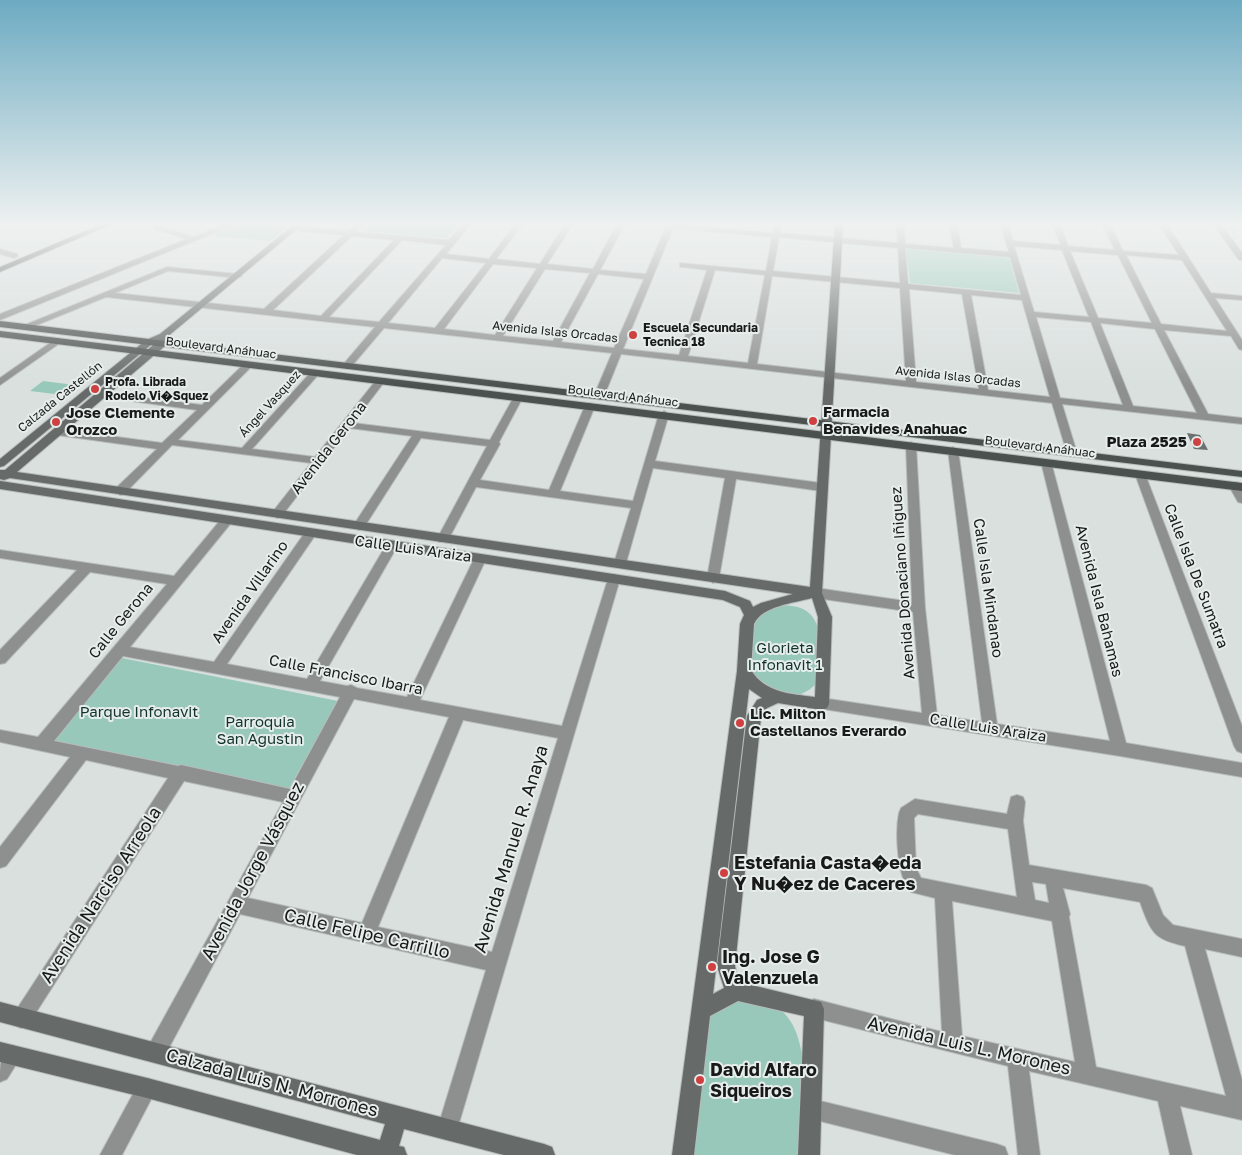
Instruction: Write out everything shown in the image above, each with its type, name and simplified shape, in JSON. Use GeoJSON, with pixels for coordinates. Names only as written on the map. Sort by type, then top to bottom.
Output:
{"type":"FeatureCollection","features":[{"type":"Feature","properties":{"kind":"main road","name":"Boulevard Anáhuac"},"geometry":{"type":"LineString","coordinates":[[0,324],[149,342]]}},
{"type":"Feature","properties":{"kind":"main road","name":"Boulevard Anáhuac"},"geometry":{"type":"LineString","coordinates":[[0,334],[590,406],[1072,453],[1242,474]]}},
{"type":"Feature","properties":{"kind":"main road","name":"Boulevard Anáhuac"},"geometry":{"type":"LineString","coordinates":[[163,340],[348,366],[599,396],[824,429],[911,445],[1239,486]]}},
{"type":"Feature","properties":{"kind":"street"},"geometry":{"type":"LineString","coordinates":[[0,316],[95,278]]}},
{"type":"Feature","properties":{"kind":"street"},"geometry":{"type":"LineString","coordinates":[[24,326],[145,278]]}},
{"type":"Feature","properties":{"kind":"street","name":"Calzada Castellón"},"geometry":{"type":"LineString","coordinates":[[2,476],[151,353],[202,304],[236,278]]}},
{"type":"Feature","properties":{"kind":"street"},"geometry":{"type":"LineString","coordinates":[[266,312],[302,278]]}},
{"type":"Feature","properties":{"kind":"street"},"geometry":{"type":"LineString","coordinates":[[323,318],[362,278]]}},
{"type":"Feature","properties":{"kind":"street"},"geometry":{"type":"LineString","coordinates":[[348,366],[422,278]]}},
{"type":"Feature","properties":{"kind":"street"},"geometry":{"type":"LineString","coordinates":[[438,331],[478,278]]}},
{"type":"Feature","properties":{"kind":"street"},"geometry":{"type":"LineString","coordinates":[[497,338],[535,278]]}},
{"type":"Feature","properties":{"kind":"street"},"geometry":{"type":"LineString","coordinates":[[556,344],[592,278]]}},
{"type":"Feature","properties":{"kind":"street"},"geometry":{"type":"LineString","coordinates":[[599,396],[650,278]]}},
{"type":"Feature","properties":{"kind":"street"},"geometry":{"type":"LineString","coordinates":[[683,358],[709,278]]}},
{"type":"Feature","properties":{"kind":"street"},"geometry":{"type":"LineString","coordinates":[[752,366],[767,278]]}},
{"type":"Feature","properties":{"kind":"street"},"geometry":{"type":"LineString","coordinates":[[825,278],[1026,298]]}},
{"type":"Feature","properties":{"kind":"street"},"geometry":{"type":"LineString","coordinates":[[904,278],[911,384]]}},
{"type":"Feature","properties":{"kind":"street"},"geometry":{"type":"LineString","coordinates":[[1020,278],[1072,453]]}},
{"type":"Feature","properties":{"kind":"street"},"geometry":{"type":"LineString","coordinates":[[1077,278],[1129,408]]}},
{"type":"Feature","properties":{"kind":"street"},"geometry":{"type":"LineString","coordinates":[[1135,278],[1204,416]]}},
{"type":"Feature","properties":{"kind":"street"},"geometry":{"type":"LineString","coordinates":[[1197,278],[1242,347]]}},
{"type":"Feature","properties":{"kind":"street"},"geometry":{"type":"LineString","coordinates":[[822,704],[825,617],[816,593],[824,429],[836,279]]}},
{"type":"Feature","properties":{"kind":"street"},"geometry":{"type":"LineString","coordinates":[[966,292],[984,392]]}},
{"type":"Feature","properties":{"kind":"street","name":"Avenida Islas Orcadas"},"geometry":{"type":"LineString","coordinates":[[104,294],[1242,421]]}},
{"type":"Feature","properties":{"kind":"street"},"geometry":{"type":"LineString","coordinates":[[1208,295],[1242,298]]}},
{"type":"Feature","properties":{"kind":"street"},"geometry":{"type":"LineString","coordinates":[[1031,314],[1234,334]]}},
{"type":"Feature","properties":{"kind":"street","name":"Calzada Castellón"},"geometry":{"type":"LineString","coordinates":[[0,464],[137,351],[149,342],[163,340]]}},
{"type":"Feature","properties":{"kind":"street"},"geometry":{"type":"LineString","coordinates":[[0,382],[57,341]]}},
{"type":"Feature","properties":{"kind":"street"},"geometry":{"type":"LineString","coordinates":[[120,491],[248,365]]}},
{"type":"Feature","properties":{"kind":"street","name":"Ángel Vasquez"},"geometry":{"type":"LineString","coordinates":[[244,452],[314,373]]}},
{"type":"Feature","properties":{"kind":"street","name":"Avenida Gerona"},"geometry":{"type":"LineString","coordinates":[[277,514],[380,381]]}},
{"type":"Feature","properties":{"kind":"street"},"geometry":{"type":"LineString","coordinates":[[102,394],[205,408]]}},
{"type":"Feature","properties":{"kind":"street"},"geometry":{"type":"LineString","coordinates":[[443,539],[495,444],[518,397]]}},
{"type":"Feature","properties":{"kind":"street"},"geometry":{"type":"LineString","coordinates":[[553,494],[590,406]]}},
{"type":"Feature","properties":{"kind":"street"},"geometry":{"type":"LineString","coordinates":[[620,563],[664,414]]}},
{"type":"Feature","properties":{"kind":"street"},"geometry":{"type":"LineString","coordinates":[[346,425],[495,444]]}},
{"type":"Feature","properties":{"kind":"street"},"geometry":{"type":"LineString","coordinates":[[57,432],[319,461]]}},
{"type":"Feature","properties":{"kind":"street"},"geometry":{"type":"LineString","coordinates":[[359,526],[418,434]]}},
{"type":"Feature","properties":{"kind":"street","name":"Avenida Donaciano Iñiguez"},"geometry":{"type":"LineString","coordinates":[[911,445],[919,608],[930,719]]}},
{"type":"Feature","properties":{"kind":"street","name":"Calle Isla Mindanao"},"geometry":{"type":"LineString","coordinates":[[953,450],[990,729]]}},
{"type":"Feature","properties":{"kind":"street","name":"Avenida Isla Bahamas"},"geometry":{"type":"LineString","coordinates":[[1046,462],[1120,749]]}},
{"type":"Feature","properties":{"kind":"street"},"geometry":{"type":"LineString","coordinates":[[649,464],[821,487]]}},
{"type":"Feature","properties":{"kind":"street"},"geometry":{"type":"LineString","coordinates":[[713,578],[732,474]]}},
{"type":"Feature","properties":{"kind":"street","name":"Calle Isla De Sumatra"},"geometry":{"type":"LineString","coordinates":[[1140,474],[1242,746]]}},
{"type":"Feature","properties":{"kind":"street","name":"Calle Luis Araiza"},"geometry":{"type":"LineString","coordinates":[[2,476],[120,491],[919,608]]}},
{"type":"Feature","properties":{"kind":"street"},"geometry":{"type":"LineString","coordinates":[[474,483],[637,505]]}},
{"type":"Feature","properties":{"kind":"street","name":"Calle Luis Araiza"},"geometry":{"type":"LineString","coordinates":[[0,485],[732,598],[745,604],[751,615],[766,606],[816,593]]}},
{"type":"Feature","properties":{"kind":"street"},"geometry":{"type":"LineString","coordinates":[[1239,486],[1242,499]]}},
{"type":"Feature","properties":{"kind":"street"},"geometry":{"type":"LineString","coordinates":[[149,507],[159,497]]}},
{"type":"Feature","properties":{"kind":"street","name":"Calle Gerona"},"geometry":{"type":"LineString","coordinates":[[42,744],[226,520]]}},
{"type":"Feature","properties":{"kind":"street","name":"Avenida Villarino"},"geometry":{"type":"LineString","coordinates":[[217,668],[310,534]]}},
{"type":"Feature","properties":{"kind":"street"},"geometry":{"type":"LineString","coordinates":[[311,684],[392,545]]}},
{"type":"Feature","properties":{"kind":"street"},"geometry":{"type":"LineString","coordinates":[[564,571],[568,556]]}},
{"type":"Feature","properties":{"kind":"street"},"geometry":{"type":"LineString","coordinates":[[2,557],[176,581]]}},
{"type":"Feature","properties":{"kind":"street"},"geometry":{"type":"LineString","coordinates":[[411,703],[480,559]]}},
{"type":"Feature","properties":{"kind":"street"},"geometry":{"type":"LineString","coordinates":[[0,659],[87,568]]}},
{"type":"Feature","properties":{"kind":"street","name":"Avenida Manuel R. Anaya"},"geometry":{"type":"LineString","coordinates":[[447,1130],[614,579]]}},
{"type":"Feature","properties":{"kind":"street"},"geometry":{"type":"LineString","coordinates":[[682,1153],[744,671],[748,624],[751,615]]}},
{"type":"Feature","properties":{"kind":"street","name":"Calle Francisco Ibarra"},"geometry":{"type":"LineString","coordinates":[[119,650],[311,684],[567,733]]}},
{"type":"Feature","properties":{"kind":"street","name":"Calle Luis Araiza"},"geometry":{"type":"LineString","coordinates":[[744,671],[747,679],[756,688],[777,697],[930,719],[1242,770]]}},
{"type":"Feature","properties":{"kind":"street","name":"Avenida Jorge Vásquez"},"geometry":{"type":"LineString","coordinates":[[156,1052],[351,692]]}},
{"type":"Feature","properties":{"kind":"street"},"geometry":{"type":"LineString","coordinates":[[700,1011],[737,991],[729,979],[726,966],[754,716],[759,706],[777,697]]}},
{"type":"Feature","properties":{"kind":"street"},"geometry":{"type":"LineString","coordinates":[[366,934],[459,712]]}},
{"type":"Feature","properties":{"kind":"street"},"geometry":{"type":"LineString","coordinates":[[0,736],[293,797]]}},
{"type":"Feature","properties":{"kind":"street"},"geometry":{"type":"LineString","coordinates":[[0,860],[83,752]]}},
{"type":"Feature","properties":{"kind":"street","name":"Avenida Narciso Arreola"},"geometry":{"type":"LineString","coordinates":[[21,1018],[180,772]]}},
{"type":"Feature","properties":{"kind":"street"},"geometry":{"type":"LineString","coordinates":[[1017,802],[1014,807],[1014,824],[1028,908]]}},
{"type":"Feature","properties":{"kind":"street"},"geometry":{"type":"LineString","coordinates":[[1014,824],[920,806],[910,808],[906,818],[909,876],[917,886],[1061,914]]}},
{"type":"Feature","properties":{"kind":"street"},"geometry":{"type":"LineString","coordinates":[[1023,872],[1146,894],[1152,914],[1163,930],[1193,940],[1242,948]]}},
{"type":"Feature","properties":{"kind":"street"},"geometry":{"type":"LineString","coordinates":[[1053,878],[1061,914],[1087,1074]]}},
{"type":"Feature","properties":{"kind":"street"},"geometry":{"type":"LineString","coordinates":[[943,892],[953,1044]]}},
{"type":"Feature","properties":{"kind":"street","name":"Calle Felipe Carrillo"},"geometry":{"type":"LineString","coordinates":[[236,904],[498,963]]}},
{"type":"Feature","properties":{"kind":"street"},"geometry":{"type":"LineString","coordinates":[[1193,940],[1241,1110]]}},
{"type":"Feature","properties":{"kind":"street","name":"Avenida Luis L. Morones"},"geometry":{"type":"LineString","coordinates":[[737,991],[953,1044],[1241,1110]]}},
{"type":"Feature","properties":{"kind":"street"},"geometry":{"type":"LineString","coordinates":[[809,1155],[814,1009]]}},
{"type":"Feature","properties":{"kind":"street","name":"Calzada Luis N. Morrones"},"geometry":{"type":"LineString","coordinates":[[0,1012],[544,1155]]}},
{"type":"Feature","properties":{"kind":"street"},"geometry":{"type":"LineString","coordinates":[[0,1072],[6,1053],[147,1088],[391,1154],[398,1117]]}},
{"type":"Feature","properties":{"kind":"street"},"geometry":{"type":"LineString","coordinates":[[1017,1059],[1029,1155]]}},
{"type":"Feature","properties":{"kind":"street"},"geometry":{"type":"LineString","coordinates":[[111,1155],[147,1088]]}},
{"type":"Feature","properties":{"kind":"street"},"geometry":{"type":"LineString","coordinates":[[1166,1092],[1181,1155]]}},
{"type":"Feature","properties":{"kind":"street"},"geometry":{"type":"LineString","coordinates":[[812,1109],[989,1154]]}},
{"type":"Feature","properties":{"kind":"green space"},"geometry":{"type":"Polygon","coordinates":[[[909,278],[1015,278],[1019,293],[910,283],[909,278]]]}},
{"type":"Feature","properties":{"kind":"green space"},"geometry":{"type":"Polygon","coordinates":[[[43,381],[75,385],[63,395],[30,391],[43,381]]]}},
{"type":"Feature","properties":{"kind":"green space","name":"Glorieta Infonavit 1"},"geometry":{"type":"Polygon","coordinates":[[[775,606],[792,606],[805,610],[813,617],[818,627],[820,639],[819,680],[813,687],[800,694],[786,695],[772,690],[755,679],[751,671],[752,634],[757,618],[761,613],[775,606]]]}},
{"type":"Feature","properties":{"kind":"green space","name":"Parque Infonavit"},"geometry":{"type":"Polygon","coordinates":[[[117,657],[338,701],[287,792],[47,745],[117,657]]]}},
{"type":"Feature","properties":{"kind":"green space"},"geometry":{"type":"Polygon","coordinates":[[[743,999],[774,1006],[788,1017],[796,1033],[802,1053],[804,1074],[799,1155],[693,1155],[709,1018],[720,1008],[743,999]]]}},
{"type":"Feature","properties":{"kind":"building","name":"Plaza 2525"},"geometry":{"type":"Polygon","coordinates":[[[1187,433],[1200,435],[1208,450],[1194,449],[1187,433]]]}},
{"type":"Feature","properties":{"kind":"place","name":"Escuela Secundaria Tecnica 18"},"geometry":{"type":"Point","coordinates":[633,335]}},
{"type":"Feature","properties":{"kind":"place","name":"Profa. Librada Rodelo Vi�Squez"},"geometry":{"type":"Point","coordinates":[95,389]}},
{"type":"Feature","properties":{"kind":"place","name":"Farmacia Benavides Anahuac"},"geometry":{"type":"Point","coordinates":[813,421]}},
{"type":"Feature","properties":{"kind":"place","name":"Jose Clemente Orozco"},"geometry":{"type":"Point","coordinates":[56,422]}},
{"type":"Feature","properties":{"kind":"place","name":"Plaza 2525"},"geometry":{"type":"Point","coordinates":[1197,442]}},
{"type":"Feature","properties":{"kind":"place","name":"Lic. Milton Castellanos Everardo"},"geometry":{"type":"Point","coordinates":[740,723]}},
{"type":"Feature","properties":{"kind":"place","name":"Estefania Casta�eda Y Nu�ez de Caceres"},"geometry":{"type":"Point","coordinates":[724,873]}},
{"type":"Feature","properties":{"kind":"place","name":"Ing. Jose G Valenzuela"},"geometry":{"type":"Point","coordinates":[712,967]}},
{"type":"Feature","properties":{"kind":"place","name":"David Alfaro Siqueiros"},"geometry":{"type":"Point","coordinates":[700,1080]}},
{"type":"Feature","properties":{"kind":"park label","name":"Parroquia San Agustin"},"geometry":{"type":"Point","coordinates":[260,730]}}]}
